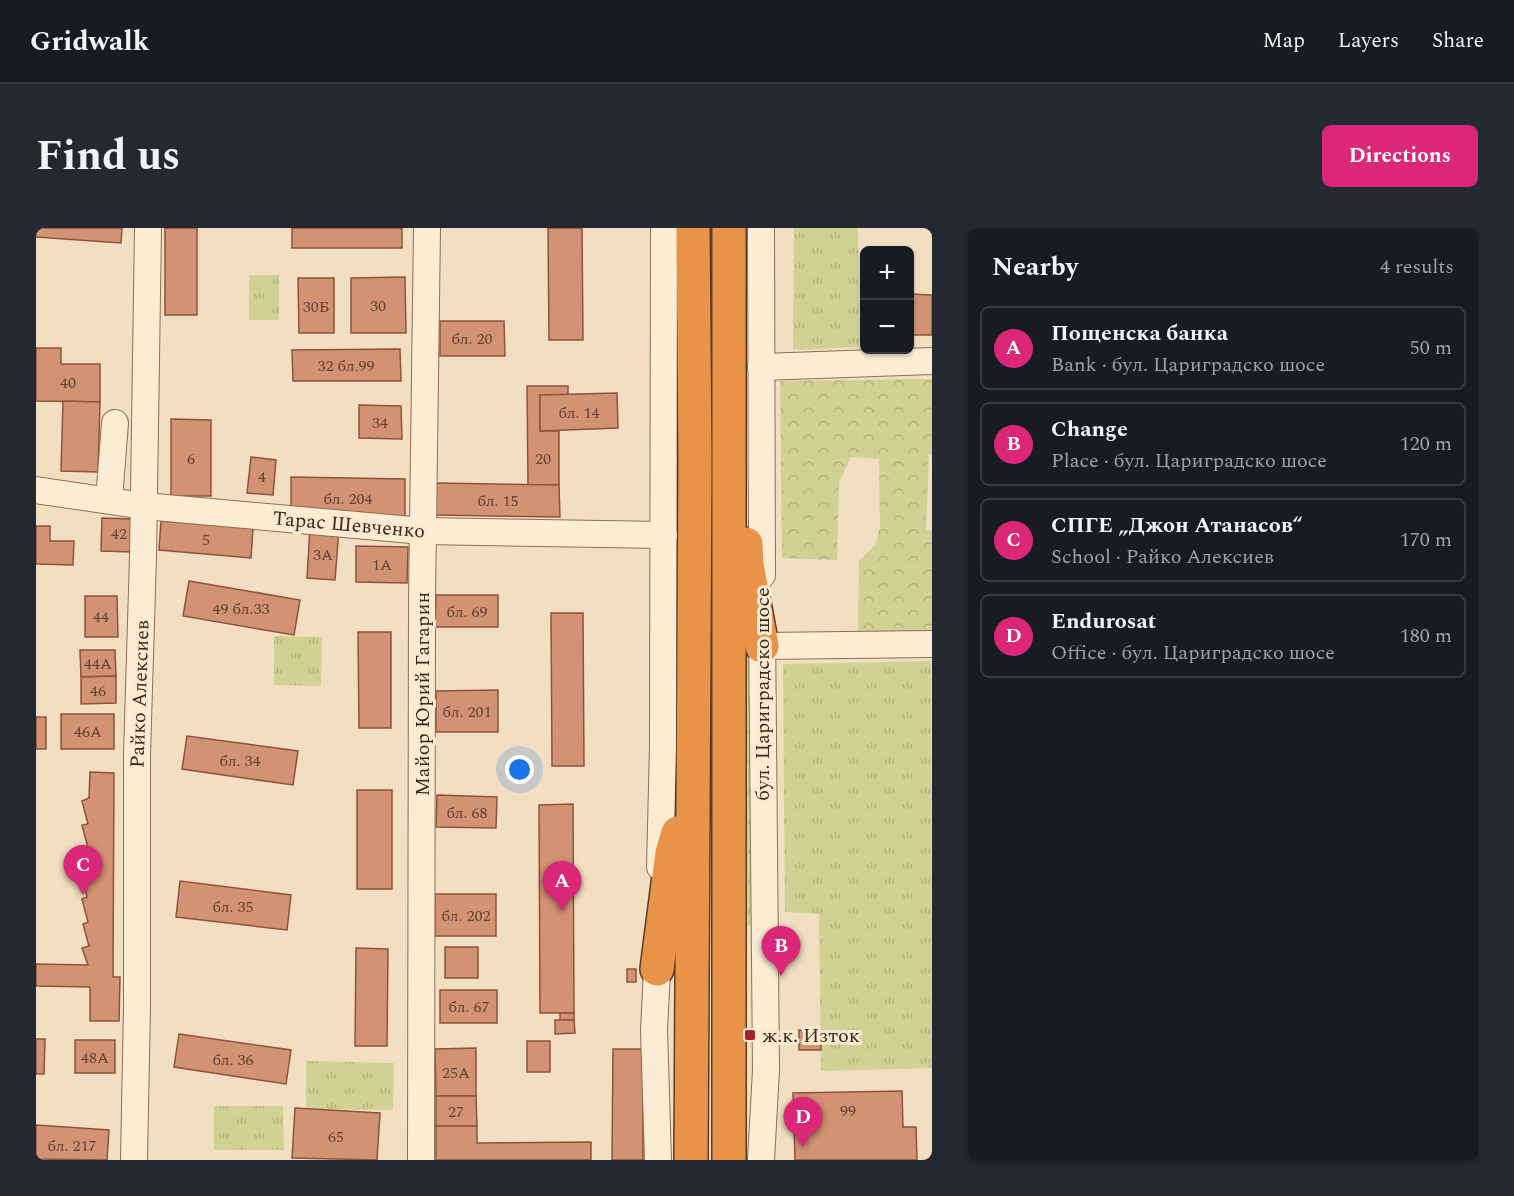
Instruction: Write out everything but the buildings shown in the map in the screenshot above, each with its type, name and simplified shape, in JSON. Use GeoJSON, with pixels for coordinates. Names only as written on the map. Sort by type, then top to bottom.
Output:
{"type":"FeatureCollection","features":[{"type":"Feature","properties":{"kind":"highway"},"geometry":{"type":"LineString","coordinates":[[691,1160],[693,228]]}},
{"type":"Feature","properties":{"kind":"highway","name":"бул. Цариградско шосе"},"geometry":{"type":"LineString","coordinates":[[729,228],[729,1160]]}},
{"type":"Feature","properties":{"kind":"highway"},"geometry":{"type":"LineString","coordinates":[[729,331],[746,436],[747,565],[762,646]]}},
{"type":"Feature","properties":{"kind":"highway"},"geometry":{"type":"LineString","coordinates":[[657,969],[672,853],[693,788]]}},
{"type":"Feature","properties":{"kind":"street","name":"Райко Алексиев"},"geometry":{"type":"LineString","coordinates":[[134,1160],[137,1006],[137,745],[144,506],[148,228]]}},
{"type":"Feature","properties":{"kind":"street","name":"Майор Юрий Гагарин"},"geometry":{"type":"LineString","coordinates":[[421,1160],[423,531],[427,228]]}},
{"type":"Feature","properties":{"kind":"street"},"geometry":{"type":"LineString","coordinates":[[658,1160],[654,1030],[663,746],[664,228]]}},
{"type":"Feature","properties":{"kind":"street","name":"бул. Цариградско шосе"},"geometry":{"type":"LineString","coordinates":[[761,228],[766,1070],[761,1160]]}},
{"type":"Feature","properties":{"kind":"street"},"geometry":{"type":"LineString","coordinates":[[761,367],[932,361]]}},
{"type":"Feature","properties":{"kind":"street"},"geometry":{"type":"LineString","coordinates":[[109,500],[115,423]]}},
{"type":"Feature","properties":{"kind":"street","name":"Тарас Шевченко"},"geometry":{"type":"LineString","coordinates":[[36,490],[144,506],[423,531],[664,535]]}},
{"type":"Feature","properties":{"kind":"street"},"geometry":{"type":"LineString","coordinates":[[762,646],[932,644]]}},
{"type":"Feature","properties":{"kind":"green space"},"geometry":{"type":"Polygon","coordinates":[[[671,228],[679,228],[680,584],[673,727],[671,228]]]}},
{"type":"Feature","properties":{"kind":"green space"},"geometry":{"type":"Polygon","coordinates":[[[794,228],[858,228],[859,347],[793,350],[794,228]]]}},
{"type":"Feature","properties":{"kind":"green space"},"geometry":{"type":"Polygon","coordinates":[[[249,275],[279,275],[279,320],[249,320],[249,275]]]}},
{"type":"Feature","properties":{"kind":"green space"},"geometry":{"type":"Polygon","coordinates":[[[932,379],[932,455],[929,455],[926,530],[932,531],[932,634],[858,633],[859,560],[876,545],[880,525],[879,459],[851,457],[839,482],[837,560],[782,558],[780,381],[932,379]]]}},
{"type":"Feature","properties":{"kind":"green space"},"geometry":{"type":"Polygon","coordinates":[[[744,616],[750,621],[754,924],[744,926],[744,616]]]}},
{"type":"Feature","properties":{"kind":"green space"},"geometry":{"type":"Polygon","coordinates":[[[274,636],[322,637],[321,686],[274,685],[274,636]]]}},
{"type":"Feature","properties":{"kind":"green space"},"geometry":{"type":"Polygon","coordinates":[[[931,661],[932,1068],[821,1071],[819,914],[785,912],[783,664],[931,661]]]}},
{"type":"Feature","properties":{"kind":"green space"},"geometry":{"type":"Polygon","coordinates":[[[306,1061],[394,1063],[393,1110],[306,1109],[306,1061]]]}},
{"type":"Feature","properties":{"kind":"green space"},"geometry":{"type":"Polygon","coordinates":[[[214,1106],[283,1106],[284,1150],[214,1150],[214,1106]]]}},
{"type":"Feature","properties":{"kind":"place","name":"СПГЕ „Джон Атанасов“"},"geometry":{"type":"Point","coordinates":[83,895]}},
{"type":"Feature","properties":{"kind":"place","name":"Пощенска банка"},"geometry":{"type":"Point","coordinates":[562,911]}},
{"type":"Feature","properties":{"kind":"place","name":"Change"},"geometry":{"type":"Point","coordinates":[781,976]}},
{"type":"Feature","properties":{"kind":"place","name":"ж.к. Изток"},"geometry":{"type":"Point","coordinates":[750,1035]}},
{"type":"Feature","properties":{"kind":"place","name":"Endurosat"},"geometry":{"type":"Point","coordinates":[803,1147]}}]}
